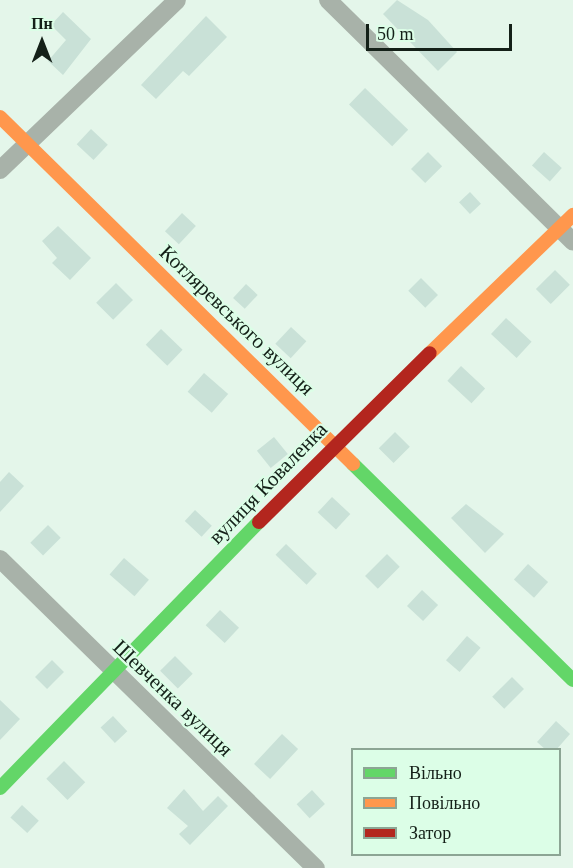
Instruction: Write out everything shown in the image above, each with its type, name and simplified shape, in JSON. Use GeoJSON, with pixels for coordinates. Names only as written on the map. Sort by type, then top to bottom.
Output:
{"type":"FeatureCollection","features":[{"type":"Feature","properties":{"kind":"street"},"geometry":{"type":"LineString","coordinates":[[0,171],[177,0]]}},
{"type":"Feature","properties":{"kind":"street"},"geometry":{"type":"LineString","coordinates":[[328,0],[573,242]]}},
{"type":"Feature","properties":{"kind":"street","name":"Котляревського вулиця"},"geometry":{"type":"LineString","coordinates":[[0,117],[573,680]]}},
{"type":"Feature","properties":{"kind":"street","name":"вулиця Коваленка"},"geometry":{"type":"LineString","coordinates":[[0,788],[334,445],[573,215]]}},
{"type":"Feature","properties":{"kind":"street","name":"Шевченка вулиця"},"geometry":{"type":"LineString","coordinates":[[0,559],[315,868]]}},
{"type":"Feature","properties":{"kind":"building"},"geometry":{"type":"Polygon","coordinates":[[[397,0],[428,20],[457,52],[438,71],[383,14],[397,0]]]}},
{"type":"Feature","properties":{"kind":"building"},"geometry":{"type":"Polygon","coordinates":[[[63,12],[91,39],[63,75],[48,61],[66,40],[51,25],[63,12]]]}},
{"type":"Feature","properties":{"kind":"building"},"geometry":{"type":"Polygon","coordinates":[[[206,16],[227,37],[189,76],[183,71],[156,99],[141,85],[206,16]]]}},
{"type":"Feature","properties":{"kind":"building"},"geometry":{"type":"Polygon","coordinates":[[[365,88],[408,130],[392,146],[349,105],[365,88]]]}},
{"type":"Feature","properties":{"kind":"building"},"geometry":{"type":"Polygon","coordinates":[[[91,129],[108,145],[93,160],[77,144],[91,129]]]}},
{"type":"Feature","properties":{"kind":"building"},"geometry":{"type":"Polygon","coordinates":[[[428,152],[442,166],[425,183],[411,169],[428,152]]]}},
{"type":"Feature","properties":{"kind":"building"},"geometry":{"type":"Polygon","coordinates":[[[544,152],[562,168],[550,181],[532,165],[544,152]]]}},
{"type":"Feature","properties":{"kind":"building"},"geometry":{"type":"Polygon","coordinates":[[[470,192],[481,204],[470,214],[459,202],[470,192]]]}},
{"type":"Feature","properties":{"kind":"building"},"geometry":{"type":"Polygon","coordinates":[[[182,213],[196,226],[179,244],[165,231],[182,213]]]}},
{"type":"Feature","properties":{"kind":"building"},"geometry":{"type":"Polygon","coordinates":[[[58,226],[91,258],[70,280],[52,263],[57,258],[42,241],[58,226]]]}},
{"type":"Feature","properties":{"kind":"building"},"geometry":{"type":"Polygon","coordinates":[[[555,270],[570,285],[551,304],[536,289],[555,270]]]}},
{"type":"Feature","properties":{"kind":"building"},"geometry":{"type":"Polygon","coordinates":[[[421,278],[438,295],[425,308],[408,291],[421,278]]]}},
{"type":"Feature","properties":{"kind":"building"},"geometry":{"type":"Polygon","coordinates":[[[116,283],[133,300],[113,320],[96,303],[116,283]]]}},
{"type":"Feature","properties":{"kind":"building"},"geometry":{"type":"Polygon","coordinates":[[[246,284],[258,295],[245,309],[233,298],[246,284]]]}},
{"type":"Feature","properties":{"kind":"building"},"geometry":{"type":"Polygon","coordinates":[[[506,318],[532,342],[517,358],[491,334],[506,318]]]}},
{"type":"Feature","properties":{"kind":"building"},"geometry":{"type":"Polygon","coordinates":[[[291,327],[306,341],[291,358],[275,344],[291,327]]]}},
{"type":"Feature","properties":{"kind":"building"},"geometry":{"type":"Polygon","coordinates":[[[161,329],[183,350],[167,366],[146,345],[161,329]]]}},
{"type":"Feature","properties":{"kind":"building"},"geometry":{"type":"Polygon","coordinates":[[[461,366],[485,389],[471,403],[447,381],[461,366]]]}},
{"type":"Feature","properties":{"kind":"building"},"geometry":{"type":"Polygon","coordinates":[[[204,373],[228,394],[212,413],[188,392],[204,373]]]}},
{"type":"Feature","properties":{"kind":"building"},"geometry":{"type":"Polygon","coordinates":[[[395,432],[410,447],[394,463],[379,448],[395,432]]]}},
{"type":"Feature","properties":{"kind":"building"},"geometry":{"type":"Polygon","coordinates":[[[274,437],[288,454],[271,468],[257,451],[274,437]]]}},
{"type":"Feature","properties":{"kind":"building"},"geometry":{"type":"Polygon","coordinates":[[[9,472],[24,486],[0,512],[0,482],[9,472]]]}},
{"type":"Feature","properties":{"kind":"building"},"geometry":{"type":"Polygon","coordinates":[[[332,497],[350,514],[336,529],[318,512],[332,497]]]}},
{"type":"Feature","properties":{"kind":"building"},"geometry":{"type":"Polygon","coordinates":[[[466,504],[504,534],[485,553],[451,518],[466,504]]]}},
{"type":"Feature","properties":{"kind":"building"},"geometry":{"type":"Polygon","coordinates":[[[195,510],[212,526],[202,537],[185,521],[195,510]]]}},
{"type":"Feature","properties":{"kind":"building"},"geometry":{"type":"Polygon","coordinates":[[[48,525],[61,538],[43,555],[30,543],[48,525]]]}},
{"type":"Feature","properties":{"kind":"building"},"geometry":{"type":"Polygon","coordinates":[[[286,544],[317,574],[307,585],[276,555],[286,544]]]}},
{"type":"Feature","properties":{"kind":"building"},"geometry":{"type":"Polygon","coordinates":[[[387,554],[400,567],[378,589],[365,576],[387,554]]]}},
{"type":"Feature","properties":{"kind":"building"},"geometry":{"type":"Polygon","coordinates":[[[124,558],[149,580],[134,596],[110,575],[124,558]]]}},
{"type":"Feature","properties":{"kind":"building"},"geometry":{"type":"Polygon","coordinates":[[[528,564],[548,582],[534,598],[514,580],[528,564]]]}},
{"type":"Feature","properties":{"kind":"building"},"geometry":{"type":"Polygon","coordinates":[[[422,590],[438,605],[423,621],[407,606],[422,590]]]}},
{"type":"Feature","properties":{"kind":"building"},"geometry":{"type":"Polygon","coordinates":[[[220,610],[239,628],[225,643],[206,625],[220,610]]]}},
{"type":"Feature","properties":{"kind":"building"},"geometry":{"type":"Polygon","coordinates":[[[467,636],[481,648],[460,672],[446,660],[467,636]]]}},
{"type":"Feature","properties":{"kind":"building"},"geometry":{"type":"Polygon","coordinates":[[[175,656],[193,674],[178,689],[160,671],[175,656]]]}},
{"type":"Feature","properties":{"kind":"building"},"geometry":{"type":"Polygon","coordinates":[[[52,660],[64,672],[47,689],[35,677],[52,660]]]}},
{"type":"Feature","properties":{"kind":"building"},"geometry":{"type":"Polygon","coordinates":[[[512,677],[524,689],[504,709],[492,697],[512,677]]]}},
{"type":"Feature","properties":{"kind":"building"},"geometry":{"type":"Polygon","coordinates":[[[0,700],[20,719],[0,740],[0,700]]]}},
{"type":"Feature","properties":{"kind":"building"},"geometry":{"type":"Polygon","coordinates":[[[113,716],[127,731],[115,743],[101,728],[113,716]]]}},
{"type":"Feature","properties":{"kind":"building"},"geometry":{"type":"Polygon","coordinates":[[[556,721],[570,734],[558,748],[544,748],[537,742],[556,721]]]}},
{"type":"Feature","properties":{"kind":"building"},"geometry":{"type":"Polygon","coordinates":[[[282,734],[298,749],[270,779],[254,764],[282,734]]]}},
{"type":"Feature","properties":{"kind":"building"},"geometry":{"type":"Polygon","coordinates":[[[64,761],[85,782],[68,800],[46,779],[64,761]]]}},
{"type":"Feature","properties":{"kind":"building"},"geometry":{"type":"Polygon","coordinates":[[[184,789],[203,811],[218,796],[228,806],[190,845],[179,834],[188,826],[167,808],[184,789]]]}},
{"type":"Feature","properties":{"kind":"building"},"geometry":{"type":"Polygon","coordinates":[[[312,790],[325,804],[310,818],[297,804],[312,790]]]}},
{"type":"Feature","properties":{"kind":"building"},"geometry":{"type":"Polygon","coordinates":[[[22,805],[39,821],[27,833],[10,817],[22,805]]]}},
{"type":"Feature","properties":{"kind":"traffic: fast"},"geometry":{"type":"LineString","coordinates":[[353,464],[573,680]]}},
{"type":"Feature","properties":{"kind":"traffic: fast"},"geometry":{"type":"LineString","coordinates":[[0,788],[259,522]]}},
{"type":"Feature","properties":{"kind":"traffic: slow"},"geometry":{"type":"LineString","coordinates":[[0,117],[353,464]]}},
{"type":"Feature","properties":{"kind":"traffic: slow"},"geometry":{"type":"LineString","coordinates":[[430,353],[573,215]]}},
{"type":"Feature","properties":{"kind":"traffic: jam"},"geometry":{"type":"LineString","coordinates":[[259,522],[430,353]]}}]}
